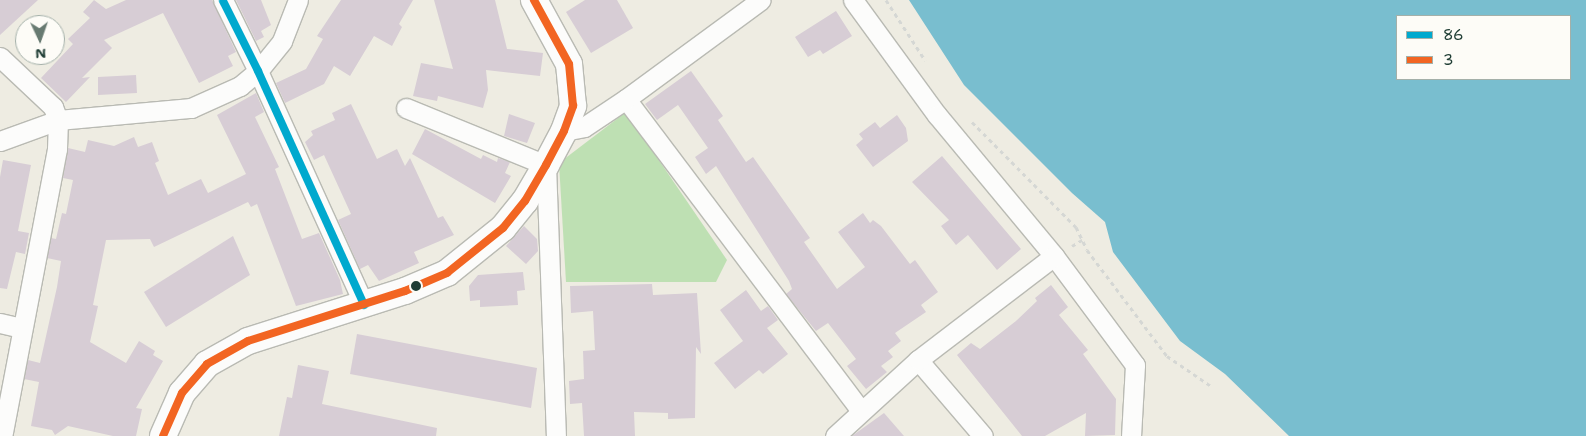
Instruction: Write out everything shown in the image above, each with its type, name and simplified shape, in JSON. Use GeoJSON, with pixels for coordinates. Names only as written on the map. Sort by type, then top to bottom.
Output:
{"type":"FeatureCollection","features":[{"type":"Feature","properties":{"kind":"street"},"geometry":{"type":"LineString","coordinates":[[223,0],[258,71],[364,305]]}},
{"type":"Feature","properties":{"kind":"street"},"geometry":{"type":"LineString","coordinates":[[0,141],[58,120],[191,108],[240,86],[258,71],[282,41],[298,0]]}},
{"type":"Feature","properties":{"kind":"street"},"geometry":{"type":"LineString","coordinates":[[163,436],[182,393],[207,364],[248,342],[364,305],[447,273],[503,228],[525,201],[546,165],[564,131],[573,106],[569,64],[534,0]]}},
{"type":"Feature","properties":{"kind":"street"},"geometry":{"type":"LineString","coordinates":[[564,131],[584,127],[626,99],[761,0]]}},
{"type":"Feature","properties":{"kind":"street"},"geometry":{"type":"LineString","coordinates":[[854,0],[937,115],[1054,256],[1135,365],[1130,436]]}},
{"type":"Feature","properties":{"kind":"street"},"geometry":{"type":"LineString","coordinates":[[0,57],[53,107],[58,120],[57,149],[21,328],[5,436]]}},
{"type":"Feature","properties":{"kind":"street"},"geometry":{"type":"LineString","coordinates":[[626,99],[860,410]]}},
{"type":"Feature","properties":{"kind":"street"},"geometry":{"type":"LineString","coordinates":[[406,108],[546,165]]}},
{"type":"Feature","properties":{"kind":"street"},"geometry":{"type":"LineString","coordinates":[[546,165],[556,436]]}},
{"type":"Feature","properties":{"kind":"street"},"geometry":{"type":"LineString","coordinates":[[835,436],[860,410],[918,360],[1054,256]]}},
{"type":"Feature","properties":{"kind":"street"},"geometry":{"type":"LineString","coordinates":[[0,323],[21,328]]}},
{"type":"Feature","properties":{"kind":"street"},"geometry":{"type":"LineString","coordinates":[[918,360],[983,436]]}},
{"type":"Feature","properties":{"kind":"path"},"geometry":{"type":"LineString","coordinates":[[886,0],[929,66]]}},
{"type":"Feature","properties":{"kind":"path"},"geometry":{"type":"LineString","coordinates":[[971,121],[1076,227],[1087,250],[1167,356],[1211,386]]}},
{"type":"Feature","properties":{"kind":"green space"},"geometry":{"type":"Polygon","coordinates":[[[626,112],[727,260],[716,282],[566,282],[559,163],[626,112]]]}},
{"type":"Feature","properties":{"kind":"water"},"geometry":{"type":"Polygon","coordinates":[[[909,0],[1586,0],[1586,436],[1289,436],[1225,374],[1180,341],[1113,252],[1105,222],[1072,193],[964,85],[909,0]]]}},
{"type":"Feature","properties":{"kind":"building"},"geometry":{"type":"Polygon","coordinates":[[[0,0],[38,0],[22,15],[15,15],[15,21],[0,35],[0,0]]]}},
{"type":"Feature","properties":{"kind":"building"},"geometry":{"type":"Polygon","coordinates":[[[94,0],[106,9],[126,0],[212,0],[236,52],[228,56],[233,66],[199,83],[163,13],[104,40],[112,48],[82,78],[90,77],[66,102],[41,78],[53,65],[65,65],[65,52],[73,44],[68,39],[90,18],[83,12],[94,0]]]}},
{"type":"Feature","properties":{"kind":"building"},"geometry":{"type":"Polygon","coordinates":[[[236,0],[261,0],[271,25],[261,31],[264,37],[256,41],[236,0]]]}},
{"type":"Feature","properties":{"kind":"building"},"geometry":{"type":"Polygon","coordinates":[[[341,0],[413,0],[399,24],[402,27],[392,46],[374,36],[350,76],[334,66],[324,84],[285,103],[276,83],[306,69],[323,39],[317,36],[341,0]]]}},
{"type":"Feature","properties":{"kind":"building"},"geometry":{"type":"Polygon","coordinates":[[[434,0],[495,0],[507,49],[543,53],[540,76],[486,70],[488,90],[483,108],[438,96],[437,101],[413,96],[421,63],[453,69],[434,0]]]}},
{"type":"Feature","properties":{"kind":"building"},"geometry":{"type":"Polygon","coordinates":[[[585,0],[617,0],[633,28],[591,53],[566,12],[585,0]]]}},
{"type":"Feature","properties":{"kind":"building"},"geometry":{"type":"Polygon","coordinates":[[[836,11],[852,36],[823,54],[820,50],[808,57],[795,37],[836,11]]]}},
{"type":"Feature","properties":{"kind":"building"},"geometry":{"type":"Polygon","coordinates":[[[691,71],[723,116],[718,120],[746,162],[753,157],[810,238],[804,242],[837,289],[865,267],[838,232],[863,213],[870,223],[873,220],[881,226],[910,264],[915,260],[938,292],[921,305],[926,312],[895,333],[901,341],[888,351],[893,357],[881,366],[887,372],[866,389],[847,366],[856,359],[828,323],[816,331],[786,294],[792,289],[789,281],[716,166],[706,174],[695,157],[708,148],[678,105],[657,120],[645,104],[691,71]]]}},
{"type":"Feature","properties":{"kind":"building"},"geometry":{"type":"Polygon","coordinates":[[[136,75],[137,93],[98,95],[98,77],[136,75]]]}},
{"type":"Feature","properties":{"kind":"building"},"geometry":{"type":"Polygon","coordinates":[[[256,93],[264,112],[255,117],[279,167],[275,169],[302,239],[319,233],[340,280],[343,294],[296,306],[257,204],[251,207],[248,202],[154,247],[150,239],[106,240],[93,305],[98,306],[90,342],[126,363],[139,341],[155,351],[153,355],[163,361],[136,408],[142,409],[136,436],[113,436],[68,426],[55,435],[52,430],[31,426],[39,382],[24,379],[28,360],[40,363],[57,287],[61,261],[47,258],[51,238],[56,239],[62,213],[66,214],[73,180],[63,178],[68,148],[85,152],[88,140],[114,146],[134,137],[138,147],[152,142],[159,161],[155,163],[168,195],[201,179],[208,193],[246,174],[217,115],[256,93]]]}},
{"type":"Feature","properties":{"kind":"building"},"geometry":{"type":"Polygon","coordinates":[[[351,104],[377,159],[397,149],[405,166],[410,158],[438,218],[443,216],[454,235],[414,252],[419,263],[379,281],[368,265],[360,269],[338,220],[351,214],[324,155],[314,160],[305,142],[313,135],[311,131],[335,120],[332,113],[351,104]]]}},
{"type":"Feature","properties":{"kind":"building"},"geometry":{"type":"Polygon","coordinates":[[[509,114],[535,123],[527,143],[504,136],[509,114]]]}},
{"type":"Feature","properties":{"kind":"building"},"geometry":{"type":"Polygon","coordinates":[[[897,115],[906,128],[908,141],[873,167],[856,145],[863,139],[859,134],[875,122],[880,128],[897,115]]]}},
{"type":"Feature","properties":{"kind":"building"},"geometry":{"type":"Polygon","coordinates":[[[425,129],[481,159],[483,155],[497,162],[498,158],[510,162],[505,173],[511,176],[495,203],[412,154],[425,129]]]}},
{"type":"Feature","properties":{"kind":"building"},"geometry":{"type":"Polygon","coordinates":[[[942,156],[1021,249],[997,270],[968,235],[956,245],[941,226],[949,220],[912,182],[942,156]]]}},
{"type":"Feature","properties":{"kind":"building"},"geometry":{"type":"Polygon","coordinates":[[[3,160],[31,165],[18,231],[29,233],[25,254],[16,252],[7,289],[0,288],[0,177],[3,160]]]}},
{"type":"Feature","properties":{"kind":"building"},"geometry":{"type":"Polygon","coordinates":[[[524,226],[537,239],[538,251],[526,264],[506,246],[524,226]]]}},
{"type":"Feature","properties":{"kind":"building"},"geometry":{"type":"Polygon","coordinates":[[[233,236],[250,275],[166,327],[144,292],[233,236]]]}},
{"type":"Feature","properties":{"kind":"building"},"geometry":{"type":"Polygon","coordinates":[[[523,272],[525,290],[517,291],[518,305],[480,307],[480,300],[470,301],[469,286],[478,275],[523,272]]]}},
{"type":"Feature","properties":{"kind":"building"},"geometry":{"type":"Polygon","coordinates":[[[652,284],[653,295],[697,293],[701,354],[696,347],[695,418],[668,419],[668,413],[634,412],[635,436],[584,436],[582,403],[570,404],[569,381],[584,379],[583,351],[595,350],[593,311],[571,313],[570,286],[652,284]]]}},
{"type":"Feature","properties":{"kind":"building"},"geometry":{"type":"Polygon","coordinates":[[[1051,285],[1068,307],[1059,315],[1088,350],[1083,354],[1116,399],[1115,435],[1085,436],[1086,413],[1045,436],[1022,436],[957,355],[971,343],[980,349],[1016,321],[1037,301],[1035,298],[1051,285]]]}},
{"type":"Feature","properties":{"kind":"building"},"geometry":{"type":"Polygon","coordinates":[[[746,290],[761,311],[768,306],[778,320],[767,328],[788,354],[763,374],[759,370],[735,389],[714,363],[743,341],[720,310],[746,290]]]}},
{"type":"Feature","properties":{"kind":"building"},"geometry":{"type":"Polygon","coordinates":[[[357,334],[537,368],[531,408],[350,374],[357,334]]]}},
{"type":"Feature","properties":{"kind":"building"},"geometry":{"type":"Polygon","coordinates":[[[298,365],[329,371],[322,404],[437,428],[436,436],[279,436],[287,397],[292,398],[298,365]]]}},
{"type":"Feature","properties":{"kind":"building"},"geometry":{"type":"Polygon","coordinates":[[[884,413],[904,436],[852,436],[884,413]]]}},
{"type":"Feature","properties":{"kind":"transit line","name":"3"},"geometry":{"type":"LineString","coordinates":[[163,436],[182,393],[207,364],[248,341],[405,291],[447,273],[503,228],[525,201],[546,165],[564,131],[573,106],[569,64],[534,0]]}},
{"type":"Feature","properties":{"kind":"transit line","name":"86"},"geometry":{"type":"LineString","coordinates":[[223,1],[258,71],[364,305]]}}]}
